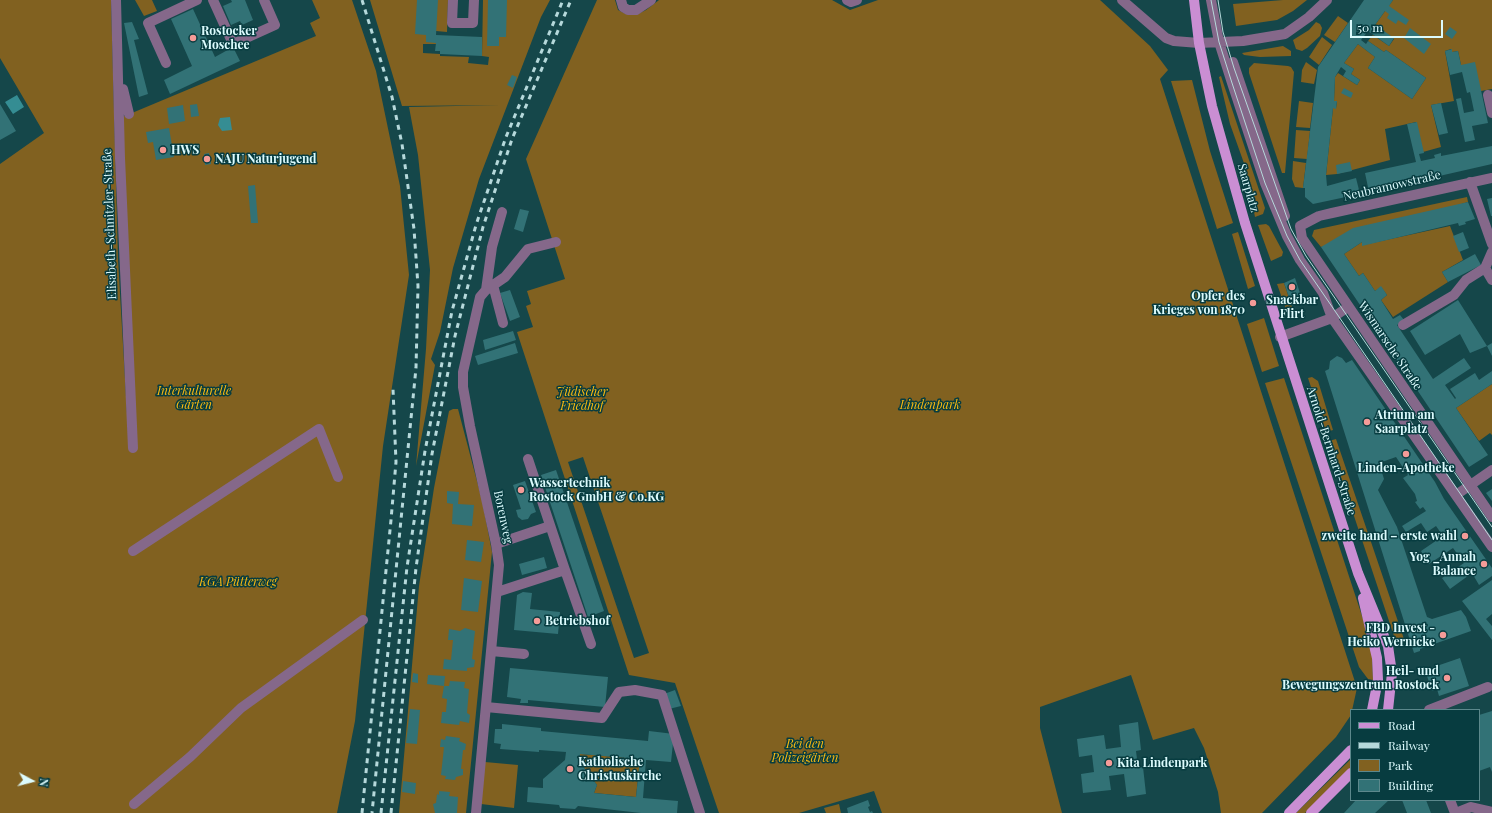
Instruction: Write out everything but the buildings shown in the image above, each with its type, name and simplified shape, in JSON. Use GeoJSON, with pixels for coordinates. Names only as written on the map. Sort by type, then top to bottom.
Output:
{"type":"FeatureCollection","features":[{"type":"Feature","properties":{"kind":"main road","name":"Saarplatz"},"geometry":{"type":"LineString","coordinates":[[1194,0],[1199,43],[1222,147],[1280,337]]}},
{"type":"Feature","properties":{"kind":"main road","name":"Arnold-Bernhard-Straße"},"geometry":{"type":"LineString","coordinates":[[1280,337],[1358,573],[1388,646],[1391,658],[1391,689],[1388,709]]}},
{"type":"Feature","properties":{"kind":"main road","name":"Arnold-Bernhard-Straße"},"geometry":{"type":"LineString","coordinates":[[1358,573],[1377,658],[1378,680],[1372,709]]}},
{"type":"Feature","properties":{"kind":"main road"},"geometry":{"type":"LineString","coordinates":[[1289,813],[1350,751]]}},
{"type":"Feature","properties":{"kind":"main road"},"geometry":{"type":"LineString","coordinates":[[1311,813],[1350,774]]}},
{"type":"Feature","properties":{"kind":"street","name":"Elisabeth-Schnitzler-Straße"},"geometry":{"type":"LineString","coordinates":[[116,0],[120,166],[133,448]]}},
{"type":"Feature","properties":{"kind":"street"},"geometry":{"type":"LineString","coordinates":[[166,63],[148,23],[197,0]]}},
{"type":"Feature","properties":{"kind":"street"},"geometry":{"type":"LineString","coordinates":[[214,0],[234,44],[275,24],[264,0]]}},
{"type":"Feature","properties":{"kind":"street"},"geometry":{"type":"LineString","coordinates":[[453,0],[452,23],[473,23],[474,0]]}},
{"type":"Feature","properties":{"kind":"street"},"geometry":{"type":"LineString","coordinates":[[621,0],[623,8],[628,10],[636,10],[651,0]]}},
{"type":"Feature","properties":{"kind":"street"},"geometry":{"type":"LineString","coordinates":[[847,0],[851,2],[857,0]]}},
{"type":"Feature","properties":{"kind":"street"},"geometry":{"type":"LineString","coordinates":[[1122,0],[1166,38],[1174,41],[1199,43],[1266,38],[1285,34],[1309,17],[1327,0]]}},
{"type":"Feature","properties":{"kind":"street"},"geometry":{"type":"LineString","coordinates":[[1211,0],[1276,211],[1300,260],[1323,293],[1332,318],[1492,547]]}},
{"type":"Feature","properties":{"kind":"street"},"geometry":{"type":"LineString","coordinates":[[1218,0],[1223,42],[1291,229],[1306,256],[1328,289],[1348,307],[1332,318],[1280,337]]}},
{"type":"Feature","properties":{"kind":"street"},"geometry":{"type":"LineString","coordinates":[[118,72],[129,114]]}},
{"type":"Feature","properties":{"kind":"street"},"geometry":{"type":"LineString","coordinates":[[1488,95],[1492,113]]}},
{"type":"Feature","properties":{"kind":"street","name":"Neubramowstraße"},"geometry":{"type":"LineString","coordinates":[[1300,226],[1319,216],[1492,178]]}},
{"type":"Feature","properties":{"kind":"street"},"geometry":{"type":"LineString","coordinates":[[1470,182],[1492,244]]}},
{"type":"Feature","properties":{"kind":"street"},"geometry":{"type":"LineString","coordinates":[[502,212],[492,247],[490,288],[503,323]]}},
{"type":"Feature","properties":{"kind":"street","name":"Wismarsche Straße"},"geometry":{"type":"LineString","coordinates":[[1300,226],[1302,238],[1492,517]]}},
{"type":"Feature","properties":{"kind":"street","name":"Borenweg"},"geometry":{"type":"LineString","coordinates":[[476,813],[499,565],[496,544],[463,387],[463,372],[480,298],[490,288],[505,277],[528,249],[556,242]]}},
{"type":"Feature","properties":{"kind":"street"},"geometry":{"type":"LineString","coordinates":[[1403,325],[1454,295],[1466,280],[1485,268],[1492,252]]}},
{"type":"Feature","properties":{"kind":"street"},"geometry":{"type":"LineString","coordinates":[[1485,268],[1492,280]]}},
{"type":"Feature","properties":{"kind":"street"},"geometry":{"type":"LineString","coordinates":[[133,551],[319,429],[338,477]]}},
{"type":"Feature","properties":{"kind":"street"},"geometry":{"type":"LineString","coordinates":[[528,460],[591,644]]}},
{"type":"Feature","properties":{"kind":"street"},"geometry":{"type":"LineString","coordinates":[[1456,495],[1492,470]]}},
{"type":"Feature","properties":{"kind":"street"},"geometry":{"type":"LineString","coordinates":[[496,544],[550,526]]}},
{"type":"Feature","properties":{"kind":"street"},"geometry":{"type":"LineString","coordinates":[[497,592],[565,570]]}},
{"type":"Feature","properties":{"kind":"street"},"geometry":{"type":"LineString","coordinates":[[134,804],[190,757],[241,708],[363,620]]}},
{"type":"Feature","properties":{"kind":"street"},"geometry":{"type":"LineString","coordinates":[[491,651],[524,654]]}},
{"type":"Feature","properties":{"kind":"street"},"geometry":{"type":"LineString","coordinates":[[1432,709],[1488,687]]}},
{"type":"Feature","properties":{"kind":"street"},"geometry":{"type":"LineString","coordinates":[[486,707],[602,718],[619,692],[635,690],[662,695],[700,813]]}},
{"type":"Feature","properties":{"kind":"street"},"geometry":{"type":"LineString","coordinates":[[1450,801],[1455,813],[1471,807],[1492,812]]}},
{"type":"Feature","properties":{"kind":"green space"},"geometry":{"type":"Polygon","coordinates":[[[0,0],[111,0],[118,259],[129,448],[120,118],[316,36],[310,23],[320,18],[312,0],[352,0],[376,71],[400,186],[409,275],[383,446],[355,721],[337,813],[0,813],[0,164],[44,133],[0,58],[0,0]]]}},
{"type":"Feature","properties":{"kind":"green space"},"geometry":{"type":"Polygon","coordinates":[[[135,0],[152,0],[157,11],[144,16],[135,0]]]}},
{"type":"Feature","properties":{"kind":"green space"},"geometry":{"type":"Polygon","coordinates":[[[370,0],[448,0],[447,32],[436,31],[436,44],[423,44],[423,53],[440,54],[440,56],[469,57],[468,63],[488,65],[489,57],[482,56],[483,0],[550,0],[541,17],[479,179],[453,268],[440,332],[431,359],[435,365],[416,466],[426,349],[430,270],[418,155],[409,107],[501,105],[402,106],[370,0]]]}},
{"type":"Feature","properties":{"kind":"green space","name":"Lindenpark"},"geometry":{"type":"Polygon","coordinates":[[[597,0],[615,0],[618,10],[626,14],[636,15],[646,10],[659,0],[832,0],[850,10],[878,0],[1100,0],[1150,46],[1168,70],[1160,79],[1357,688],[1352,709],[1350,709],[1350,716],[1336,737],[1262,813],[1221,813],[1218,792],[1204,748],[1194,728],[1153,740],[1131,675],[1040,707],[1040,728],[1062,813],[882,813],[874,791],[799,813],[719,813],[675,683],[629,675],[517,332],[533,327],[526,306],[531,304],[527,291],[565,279],[526,159],[597,0]],[[583,457],[568,462],[634,658],[649,653],[583,457]]]}},
{"type":"Feature","properties":{"kind":"green space"},"geometry":{"type":"Polygon","coordinates":[[[1283,0],[1307,0],[1293,11],[1277,20],[1236,26],[1233,4],[1283,0]]]}},
{"type":"Feature","properties":{"kind":"green space"},"geometry":{"type":"Polygon","coordinates":[[[1393,0],[1492,0],[1492,89],[1481,91],[1461,65],[1458,51],[1452,52],[1451,49],[1445,51],[1454,101],[1431,105],[1441,147],[1423,152],[1416,122],[1385,129],[1390,160],[1337,174],[1326,175],[1333,108],[1336,108],[1337,102],[1334,101],[1335,77],[1338,73],[1357,85],[1360,80],[1351,74],[1354,69],[1344,63],[1358,44],[1375,57],[1368,68],[1412,99],[1426,78],[1386,50],[1384,52],[1368,41],[1373,35],[1389,46],[1394,39],[1375,25],[1393,0]]]}},
{"type":"Feature","properties":{"kind":"green space"},"geometry":{"type":"Polygon","coordinates":[[[1338,16],[1348,23],[1335,42],[1324,35],[1338,16]]]}},
{"type":"Feature","properties":{"kind":"green space"},"geometry":{"type":"Polygon","coordinates":[[[1316,22],[1320,24],[1322,28],[1320,36],[1302,51],[1296,49],[1293,40],[1309,30],[1316,22]]]}},
{"type":"Feature","properties":{"kind":"green space"},"geometry":{"type":"Polygon","coordinates":[[[1322,37],[1332,45],[1319,65],[1309,57],[1322,37]]]}},
{"type":"Feature","properties":{"kind":"green space"},"geometry":{"type":"Polygon","coordinates":[[[1283,46],[1291,51],[1291,56],[1260,57],[1244,55],[1242,53],[1283,46]]]}},
{"type":"Feature","properties":{"kind":"green space"},"geometry":{"type":"Polygon","coordinates":[[[1306,62],[1317,70],[1314,84],[1301,82],[1302,70],[1306,62]]]}},
{"type":"Feature","properties":{"kind":"green space"},"geometry":{"type":"Polygon","coordinates":[[[1254,63],[1288,66],[1291,67],[1294,72],[1285,173],[1282,173],[1249,73],[1249,68],[1254,63]]]}},
{"type":"Feature","properties":{"kind":"green space"},"geometry":{"type":"Polygon","coordinates":[[[1221,76],[1265,208],[1263,214],[1255,217],[1245,166],[1230,124],[1219,77],[1221,76]]]}},
{"type":"Feature","properties":{"kind":"green space"},"geometry":{"type":"Polygon","coordinates":[[[1192,80],[1210,151],[1233,223],[1217,229],[1171,81],[1192,80]]]}},
{"type":"Feature","properties":{"kind":"green space"},"geometry":{"type":"Polygon","coordinates":[[[1299,101],[1313,103],[1310,128],[1296,127],[1299,101]]]}},
{"type":"Feature","properties":{"kind":"green space"},"geometry":{"type":"Polygon","coordinates":[[[1296,130],[1310,131],[1307,159],[1294,158],[1296,130]]]}},
{"type":"Feature","properties":{"kind":"green space"},"geometry":{"type":"Polygon","coordinates":[[[1293,161],[1306,163],[1303,188],[1295,187],[1292,179],[1293,161]]]}},
{"type":"Feature","properties":{"kind":"green space"},"geometry":{"type":"Polygon","coordinates":[[[1467,197],[1468,202],[1321,247],[1312,236],[1314,230],[1467,197]]]}},
{"type":"Feature","properties":{"kind":"green space"},"geometry":{"type":"Polygon","coordinates":[[[1266,224],[1269,226],[1283,252],[1282,256],[1271,261],[1258,225],[1266,224]]]}},
{"type":"Feature","properties":{"kind":"green space"},"geometry":{"type":"Polygon","coordinates":[[[1450,226],[1463,260],[1442,272],[1448,282],[1393,317],[1381,300],[1387,295],[1381,287],[1375,291],[1363,273],[1359,276],[1344,254],[1362,242],[1363,245],[1450,226]]]}},
{"type":"Feature","properties":{"kind":"green space"},"geometry":{"type":"Polygon","coordinates":[[[1238,232],[1255,286],[1248,289],[1232,234],[1238,232]]]}},
{"type":"Feature","properties":{"kind":"green space"},"geometry":{"type":"Polygon","coordinates":[[[1284,283],[1293,310],[1287,312],[1277,284],[1284,283]]]}},
{"type":"Feature","properties":{"kind":"green space"},"geometry":{"type":"Polygon","coordinates":[[[1264,318],[1279,366],[1262,372],[1247,324],[1264,318]]]}},
{"type":"Feature","properties":{"kind":"green space"},"geometry":{"type":"Polygon","coordinates":[[[1312,377],[1318,381],[1333,430],[1326,432],[1308,378],[1312,377]]]}},
{"type":"Feature","properties":{"kind":"green space"},"geometry":{"type":"Polygon","coordinates":[[[1284,378],[1363,619],[1372,655],[1373,680],[1368,679],[1359,667],[1265,383],[1284,378]]]}},
{"type":"Feature","properties":{"kind":"green space"},"geometry":{"type":"Polygon","coordinates":[[[1492,384],[1492,435],[1490,433],[1479,441],[1456,408],[1492,384]]]}},
{"type":"Feature","properties":{"kind":"green space"},"geometry":{"type":"Polygon","coordinates":[[[458,409],[482,500],[492,552],[466,813],[399,813],[419,586],[434,488],[449,411],[458,409]]]}},
{"type":"Feature","properties":{"kind":"green space"},"geometry":{"type":"Polygon","coordinates":[[[1336,439],[1405,642],[1397,645],[1329,441],[1336,439]]]}},
{"type":"Feature","properties":{"kind":"green space"},"geometry":{"type":"Polygon","coordinates":[[[580,754],[640,759],[636,797],[594,793],[597,785],[579,761],[580,754]]]}},
{"type":"Feature","properties":{"kind":"green space"},"geometry":{"type":"Polygon","coordinates":[[[1350,760],[1350,768],[1305,813],[1296,813],[1350,760]]]}},
{"type":"Feature","properties":{"kind":"green space"},"geometry":{"type":"Polygon","coordinates":[[[485,762],[518,765],[514,808],[481,804],[485,762]]]}},
{"type":"Feature","properties":{"kind":"green space"},"geometry":{"type":"Polygon","coordinates":[[[839,804],[841,813],[826,813],[824,808],[839,804]]]}},
{"type":"Feature","properties":{"kind":"water"},"geometry":{"type":"Polygon","coordinates":[[[17,95],[24,107],[13,114],[5,102],[17,95]]]}},
{"type":"Feature","properties":{"kind":"water"},"geometry":{"type":"Polygon","coordinates":[[[230,117],[232,130],[222,131],[218,125],[220,118],[230,117]]]}},
{"type":"Feature","properties":{"kind":"tram line"},"geometry":{"type":"LineString","coordinates":[[1211,0],[1219,42],[1232,83],[1265,183],[1287,236],[1300,260],[1492,540]]}},
{"type":"Feature","properties":{"kind":"tram line"},"geometry":{"type":"LineString","coordinates":[[1218,0],[1223,32],[1234,68],[1291,229],[1306,256],[1492,527]]}},
{"type":"Feature","properties":{"kind":"railway"},"geometry":{"type":"LineString","coordinates":[[362,0],[392,97],[402,144],[414,229],[418,286],[416,368],[372,813]]}},
{"type":"Feature","properties":{"kind":"railway"},"geometry":{"type":"LineString","coordinates":[[381,813],[407,567],[425,451],[452,311],[476,225],[506,137],[563,0]]}},
{"type":"Feature","properties":{"kind":"railway"},"geometry":{"type":"LineString","coordinates":[[391,813],[416,568],[432,454],[455,336],[483,227],[512,139],[571,0]]}},
{"type":"Feature","properties":{"kind":"railway"},"geometry":{"type":"LineString","coordinates":[[362,813],[396,462],[393,389]]}},
{"type":"Feature","properties":{"kind":"place","name":"Rostocker Moschee"},"geometry":{"type":"Point","coordinates":[193,38]}},
{"type":"Feature","properties":{"kind":"place","name":"HWS"},"geometry":{"type":"Point","coordinates":[163,150]}},
{"type":"Feature","properties":{"kind":"place","name":"NAJU Naturjugend"},"geometry":{"type":"Point","coordinates":[207,159]}},
{"type":"Feature","properties":{"kind":"place","name":"Snackbar Flirt"},"geometry":{"type":"Point","coordinates":[1292,287]}},
{"type":"Feature","properties":{"kind":"place","name":"Opfer des Krieges von 1870"},"geometry":{"type":"Point","coordinates":[1253,303]}},
{"type":"Feature","properties":{"kind":"place","name":"Atrium am Saarplatz"},"geometry":{"type":"Point","coordinates":[1367,422]}},
{"type":"Feature","properties":{"kind":"place","name":"Linden-Apotheke"},"geometry":{"type":"Point","coordinates":[1406,454]}},
{"type":"Feature","properties":{"kind":"place","name":"Wassertechnik Rostock GmbH & Co.KG"},"geometry":{"type":"Point","coordinates":[521,490]}},
{"type":"Feature","properties":{"kind":"place","name":"zweite hand – erste wahl"},"geometry":{"type":"Point","coordinates":[1465,536]}},
{"type":"Feature","properties":{"kind":"place","name":"Yog _Annah Balance"},"geometry":{"type":"Point","coordinates":[1484,564]}},
{"type":"Feature","properties":{"kind":"place","name":"Betriebshof"},"geometry":{"type":"Point","coordinates":[537,621]}},
{"type":"Feature","properties":{"kind":"place","name":"FBD Invest - Heiko Wernicke"},"geometry":{"type":"Point","coordinates":[1443,635]}},
{"type":"Feature","properties":{"kind":"place","name":"Heil- und Bewegungszentrum Rostock"},"geometry":{"type":"Point","coordinates":[1447,678]}},
{"type":"Feature","properties":{"kind":"place","name":"Kita Lindenpark"},"geometry":{"type":"Point","coordinates":[1109,763]}},
{"type":"Feature","properties":{"kind":"place","name":"Katholische Christuskirche"},"geometry":{"type":"Point","coordinates":[570,769]}},
{"type":"Feature","properties":{"kind":"park label","name":"Interkulturelle Gärten"},"geometry":{"type":"Point","coordinates":[194,398]}},
{"type":"Feature","properties":{"kind":"park label","name":"Jüdischer Friedhof"},"geometry":{"type":"Point","coordinates":[582,399]}},
{"type":"Feature","properties":{"kind":"park label","name":"KGA Pütterweg"},"geometry":{"type":"Point","coordinates":[238,582]}},
{"type":"Feature","properties":{"kind":"park label","name":"Bei den Polizeigärten"},"geometry":{"type":"Point","coordinates":[805,751]}}]}
